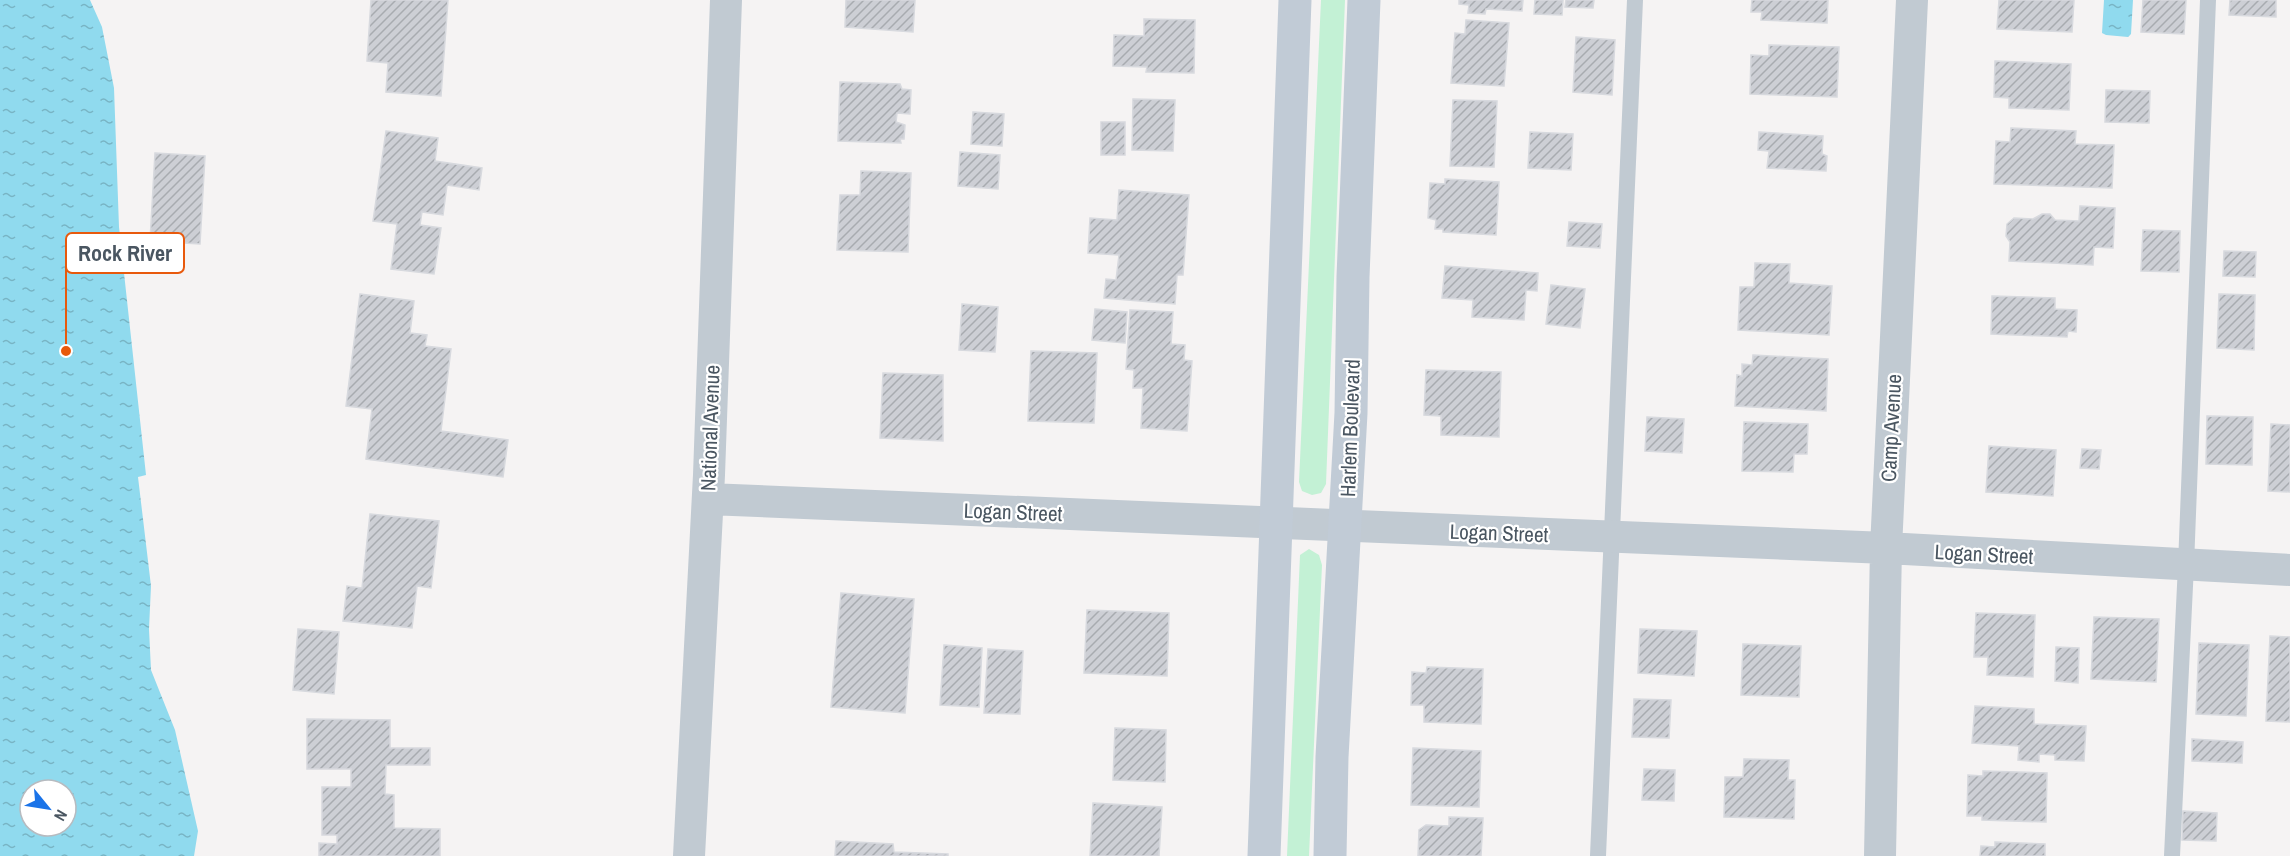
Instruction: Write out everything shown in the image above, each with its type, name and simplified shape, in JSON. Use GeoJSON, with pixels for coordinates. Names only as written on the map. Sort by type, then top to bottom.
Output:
{"type":"FeatureCollection","features":[{"type":"Feature","properties":{"kind":"street","name":"National Avenue"},"geometry":{"type":"LineString","coordinates":[[689,856],[708,499],[726,0]]}},
{"type":"Feature","properties":{"kind":"street"},"geometry":{"type":"LineString","coordinates":[[1264,856],[1295,0]]}},
{"type":"Feature","properties":{"kind":"street","name":"Harlem Boulevard"},"geometry":{"type":"LineString","coordinates":[[1330,856],[1332,757],[1351,413],[1364,0]]}},
{"type":"Feature","properties":{"kind":"street","name":"Camp Avenue"},"geometry":{"type":"LineString","coordinates":[[1880,856],[1886,548],[1912,0]]}},
{"type":"Feature","properties":{"kind":"street","name":"Logan Street"},"geometry":{"type":"LineString","coordinates":[[708,499],[1886,548],[2290,570]]}},
{"type":"Feature","properties":{"kind":"lane"},"geometry":{"type":"LineString","coordinates":[[1598,856],[1635,0]]}},
{"type":"Feature","properties":{"kind":"lane"},"geometry":{"type":"LineString","coordinates":[[2172,856],[2208,0]]}},
{"type":"Feature","properties":{"kind":"green space"},"geometry":{"type":"Polygon","coordinates":[[[1321,0],[1345,0],[1326,484],[1321,493],[1312,495],[1302,491],[1299,482],[1321,0]]]}},
{"type":"Feature","properties":{"kind":"green space"},"geometry":{"type":"Polygon","coordinates":[[[1309,549],[1319,555],[1322,565],[1309,856],[1287,856],[1300,555],[1309,549]]]}},
{"type":"Feature","properties":{"kind":"water"},"geometry":{"type":"Polygon","coordinates":[[[0,0],[90,0],[102,27],[114,88],[119,227],[146,475],[138,477],[151,586],[149,629],[151,670],[175,730],[198,831],[194,856],[0,856],[0,0]]]}},
{"type":"Feature","properties":{"kind":"water"},"geometry":{"type":"Polygon","coordinates":[[[2104,0],[2133,0],[2131,34],[2128,37],[2102,33],[2104,0]]]}},
{"type":"Feature","properties":{"kind":"building"},"geometry":{"type":"Polygon","coordinates":[[[371,0],[448,0],[441,96],[386,92],[388,63],[367,61],[371,0]]]}},
{"type":"Feature","properties":{"kind":"building"},"geometry":{"type":"Polygon","coordinates":[[[846,0],[915,0],[913,32],[845,27],[846,0]]]}},
{"type":"Feature","properties":{"kind":"building"},"geometry":{"type":"Polygon","coordinates":[[[1459,0],[1523,0],[1522,11],[1486,9],[1485,14],[1468,13],[1469,5],[1459,4],[1459,0]]]}},
{"type":"Feature","properties":{"kind":"building"},"geometry":{"type":"Polygon","coordinates":[[[1535,0],[1563,0],[1562,15],[1534,14],[1535,0]]]}},
{"type":"Feature","properties":{"kind":"building"},"geometry":{"type":"Polygon","coordinates":[[[1566,0],[1594,0],[1593,8],[1565,7],[1566,0]]]}},
{"type":"Feature","properties":{"kind":"building"},"geometry":{"type":"Polygon","coordinates":[[[1752,0],[1828,0],[1827,23],[1761,20],[1762,12],[1751,12],[1752,0]]]}},
{"type":"Feature","properties":{"kind":"building"},"geometry":{"type":"Polygon","coordinates":[[[1999,0],[2074,0],[2072,32],[1997,29],[1999,0]]]}},
{"type":"Feature","properties":{"kind":"building"},"geometry":{"type":"Polygon","coordinates":[[[2143,0],[2186,0],[2184,34],[2141,32],[2143,0]]]}},
{"type":"Feature","properties":{"kind":"building"},"geometry":{"type":"Polygon","coordinates":[[[2230,0],[2276,0],[2276,17],[2229,15],[2230,0]]]}},
{"type":"Feature","properties":{"kind":"building"},"geometry":{"type":"Polygon","coordinates":[[[1144,19],[1195,20],[1194,73],[1146,72],[1147,67],[1113,66],[1114,35],[1144,36],[1144,19]]]}},
{"type":"Feature","properties":{"kind":"building"},"geometry":{"type":"Polygon","coordinates":[[[1466,20],[1509,23],[1504,86],[1451,83],[1455,33],[1465,34],[1466,20]]]}},
{"type":"Feature","properties":{"kind":"building"},"geometry":{"type":"Polygon","coordinates":[[[1576,37],[1615,40],[1612,95],[1573,92],[1576,37]]]}},
{"type":"Feature","properties":{"kind":"building"},"geometry":{"type":"Polygon","coordinates":[[[1769,45],[1839,47],[1837,97],[1750,94],[1751,55],[1769,56],[1769,45]]]}},
{"type":"Feature","properties":{"kind":"building"},"geometry":{"type":"Polygon","coordinates":[[[1995,61],[2071,64],[2069,110],[2009,108],[2009,98],[1994,97],[1995,61]]]}},
{"type":"Feature","properties":{"kind":"building"},"geometry":{"type":"Polygon","coordinates":[[[840,82],[900,84],[902,89],[911,90],[910,114],[897,113],[896,122],[905,125],[904,139],[900,139],[901,143],[838,141],[840,82]]]}},
{"type":"Feature","properties":{"kind":"building"},"geometry":{"type":"Polygon","coordinates":[[[2106,90],[2150,91],[2149,123],[2105,122],[2106,90]]]}},
{"type":"Feature","properties":{"kind":"building"},"geometry":{"type":"Polygon","coordinates":[[[1133,99],[1175,100],[1173,151],[1132,150],[1133,99]]]}},
{"type":"Feature","properties":{"kind":"building"},"geometry":{"type":"Polygon","coordinates":[[[1453,100],[1497,101],[1494,167],[1450,166],[1453,100]]]}},
{"type":"Feature","properties":{"kind":"building"},"geometry":{"type":"Polygon","coordinates":[[[973,112],[1004,114],[1002,146],[971,144],[973,112]]]}},
{"type":"Feature","properties":{"kind":"building"},"geometry":{"type":"Polygon","coordinates":[[[1101,122],[1125,122],[1125,155],[1101,155],[1101,122]]]}},
{"type":"Feature","properties":{"kind":"building"},"geometry":{"type":"Polygon","coordinates":[[[2011,128],[2076,131],[2075,144],[2114,145],[2112,188],[1994,184],[1996,141],[2010,142],[2011,128]]]}},
{"type":"Feature","properties":{"kind":"building"},"geometry":{"type":"Polygon","coordinates":[[[386,131],[438,138],[435,161],[482,168],[479,190],[447,185],[443,215],[422,212],[420,225],[441,228],[434,274],[391,269],[397,224],[373,221],[386,131]]]}},
{"type":"Feature","properties":{"kind":"building"},"geometry":{"type":"Polygon","coordinates":[[[1530,132],[1573,134],[1571,170],[1528,168],[1530,132]]]}},
{"type":"Feature","properties":{"kind":"building"},"geometry":{"type":"Polygon","coordinates":[[[1759,132],[1823,136],[1822,154],[1827,156],[1826,171],[1767,168],[1769,151],[1758,150],[1759,132]]]}},
{"type":"Feature","properties":{"kind":"building"},"geometry":{"type":"Polygon","coordinates":[[[960,152],[1000,155],[998,189],[958,186],[960,152]]]}},
{"type":"Feature","properties":{"kind":"building"},"geometry":{"type":"Polygon","coordinates":[[[155,153],[205,156],[200,244],[150,241],[155,153]]]}},
{"type":"Feature","properties":{"kind":"building"},"geometry":{"type":"Polygon","coordinates":[[[861,171],[911,173],[908,252],[837,250],[840,195],[860,195],[861,171]]]}},
{"type":"Feature","properties":{"kind":"building"},"geometry":{"type":"Polygon","coordinates":[[[1445,179],[1499,182],[1496,235],[1443,232],[1443,229],[1435,229],[1436,220],[1428,218],[1430,183],[1445,184],[1445,179]]]}},
{"type":"Feature","properties":{"kind":"building"},"geometry":{"type":"Polygon","coordinates":[[[1119,190],[1189,195],[1183,275],[1177,275],[1175,304],[1104,298],[1106,279],[1116,280],[1119,255],[1088,253],[1090,218],[1117,220],[1119,190]]]}},
{"type":"Feature","properties":{"kind":"building"},"geometry":{"type":"Polygon","coordinates":[[[2080,206],[2115,208],[2113,248],[2094,247],[2093,265],[2009,261],[2010,242],[2006,236],[2007,224],[2014,218],[2033,219],[2042,214],[2050,214],[2055,220],[2079,221],[2080,206]]]}},
{"type":"Feature","properties":{"kind":"building"},"geometry":{"type":"Polygon","coordinates":[[[1569,222],[1602,224],[1600,248],[1567,246],[1569,222]]]}},
{"type":"Feature","properties":{"kind":"building"},"geometry":{"type":"Polygon","coordinates":[[[2143,230],[2180,231],[2179,272],[2141,271],[2143,230]]]}},
{"type":"Feature","properties":{"kind":"building"},"geometry":{"type":"Polygon","coordinates":[[[2224,251],[2256,252],[2255,277],[2223,276],[2224,251]]]}},
{"type":"Feature","properties":{"kind":"building"},"geometry":{"type":"Polygon","coordinates":[[[1755,263],[1790,264],[1789,283],[1832,286],[1829,335],[1738,330],[1740,287],[1754,287],[1755,263]]]}},
{"type":"Feature","properties":{"kind":"building"},"geometry":{"type":"Polygon","coordinates":[[[1445,266],[1538,273],[1537,291],[1526,290],[1524,320],[1472,317],[1473,300],[1442,298],[1445,266]]]}},
{"type":"Feature","properties":{"kind":"building"},"geometry":{"type":"Polygon","coordinates":[[[1551,285],[1585,289],[1580,328],[1546,324],[1551,285]]]}},
{"type":"Feature","properties":{"kind":"building"},"geometry":{"type":"Polygon","coordinates":[[[360,294],[414,301],[410,333],[427,335],[425,346],[451,349],[441,431],[508,440],[503,477],[366,459],[372,409],[346,406],[360,294]]]}},
{"type":"Feature","properties":{"kind":"building"},"geometry":{"type":"Polygon","coordinates":[[[2219,294],[2255,295],[2254,350],[2217,348],[2219,294]]]}},
{"type":"Feature","properties":{"kind":"building"},"geometry":{"type":"Polygon","coordinates":[[[1992,296],[2055,298],[2055,309],[2077,310],[2076,332],[2068,331],[2067,337],[1991,334],[1992,296]]]}},
{"type":"Feature","properties":{"kind":"building"},"geometry":{"type":"Polygon","coordinates":[[[962,304],[998,307],[995,352],[959,350],[962,304]]]}},
{"type":"Feature","properties":{"kind":"building"},"geometry":{"type":"Polygon","coordinates":[[[1095,309],[1127,312],[1125,343],[1092,340],[1095,309]]]}},
{"type":"Feature","properties":{"kind":"building"},"geometry":{"type":"Polygon","coordinates":[[[1130,310],[1173,312],[1171,344],[1185,345],[1184,360],[1192,361],[1187,431],[1141,428],[1143,388],[1133,388],[1134,370],[1126,369],[1130,310]]]}},
{"type":"Feature","properties":{"kind":"building"},"geometry":{"type":"Polygon","coordinates":[[[1031,351],[1097,353],[1094,423],[1028,421],[1031,351]]]}},
{"type":"Feature","properties":{"kind":"building"},"geometry":{"type":"Polygon","coordinates":[[[1753,355],[1828,359],[1826,411],[1735,406],[1737,375],[1742,376],[1742,364],[1752,365],[1753,355]]]}},
{"type":"Feature","properties":{"kind":"building"},"geometry":{"type":"Polygon","coordinates":[[[1426,370],[1501,372],[1499,437],[1441,435],[1441,416],[1424,415],[1426,370]]]}},
{"type":"Feature","properties":{"kind":"building"},"geometry":{"type":"Polygon","coordinates":[[[883,373],[943,375],[943,441],[880,438],[883,373]]]}},
{"type":"Feature","properties":{"kind":"building"},"geometry":{"type":"Polygon","coordinates":[[[2207,416],[2253,417],[2252,465],[2206,464],[2207,416]]]}},
{"type":"Feature","properties":{"kind":"building"},"geometry":{"type":"Polygon","coordinates":[[[1647,417],[1684,419],[1682,453],[1645,451],[1647,417]]]}},
{"type":"Feature","properties":{"kind":"building"},"geometry":{"type":"Polygon","coordinates":[[[1744,422],[1808,424],[1807,454],[1794,454],[1793,472],[1742,471],[1744,422]]]}},
{"type":"Feature","properties":{"kind":"building"},"geometry":{"type":"Polygon","coordinates":[[[2271,424],[2290,425],[2290,492],[2268,491],[2271,424]]]}},
{"type":"Feature","properties":{"kind":"building"},"geometry":{"type":"Polygon","coordinates":[[[1989,446],[2056,450],[2053,496],[1986,492],[1989,446]]]}},
{"type":"Feature","properties":{"kind":"building"},"geometry":{"type":"Polygon","coordinates":[[[2082,449],[2101,450],[2099,469],[2080,468],[2082,449]]]}},
{"type":"Feature","properties":{"kind":"building"},"geometry":{"type":"Polygon","coordinates":[[[370,514],[439,521],[431,588],[417,586],[412,628],[343,621],[347,586],[362,588],[370,514]]]}},
{"type":"Feature","properties":{"kind":"building"},"geometry":{"type":"Polygon","coordinates":[[[841,593],[914,599],[905,713],[831,707],[841,593]]]}},
{"type":"Feature","properties":{"kind":"building"},"geometry":{"type":"Polygon","coordinates":[[[1087,610],[1169,613],[1167,676],[1084,673],[1087,610]]]}},
{"type":"Feature","properties":{"kind":"building"},"geometry":{"type":"Polygon","coordinates":[[[1976,613],[2035,615],[2033,677],[1987,675],[1988,657],[1974,657],[1976,613]]]}},
{"type":"Feature","properties":{"kind":"building"},"geometry":{"type":"Polygon","coordinates":[[[2094,617],[2159,619],[2156,682],[2091,679],[2094,617]]]}},
{"type":"Feature","properties":{"kind":"building"},"geometry":{"type":"Polygon","coordinates":[[[298,629],[339,632],[334,694],[293,690],[298,629]]]}},
{"type":"Feature","properties":{"kind":"building"},"geometry":{"type":"Polygon","coordinates":[[[1640,629],[1697,631],[1694,676],[1638,673],[1640,629]]]}},
{"type":"Feature","properties":{"kind":"building"},"geometry":{"type":"Polygon","coordinates":[[[2270,636],[2290,637],[2290,722],[2266,721],[2270,636]]]}},
{"type":"Feature","properties":{"kind":"building"},"geometry":{"type":"Polygon","coordinates":[[[2199,643],[2249,645],[2246,716],[2196,714],[2199,643]]]}},
{"type":"Feature","properties":{"kind":"building"},"geometry":{"type":"Polygon","coordinates":[[[1743,644],[1801,646],[1799,697],[1741,695],[1743,644]]]}},
{"type":"Feature","properties":{"kind":"building"},"geometry":{"type":"Polygon","coordinates":[[[944,645],[982,648],[979,707],[940,705],[944,645]]]}},
{"type":"Feature","properties":{"kind":"building"},"geometry":{"type":"Polygon","coordinates":[[[2056,647],[2079,648],[2078,683],[2055,681],[2056,647]]]}},
{"type":"Feature","properties":{"kind":"building"},"geometry":{"type":"Polygon","coordinates":[[[988,649],[1023,651],[1020,714],[984,713],[988,649]]]}},
{"type":"Feature","properties":{"kind":"building"},"geometry":{"type":"Polygon","coordinates":[[[1427,667],[1483,669],[1481,724],[1424,722],[1424,705],[1411,705],[1412,672],[1426,673],[1427,667]]]}},
{"type":"Feature","properties":{"kind":"building"},"geometry":{"type":"Polygon","coordinates":[[[1634,699],[1671,700],[1669,738],[1632,737],[1634,699]]]}},
{"type":"Feature","properties":{"kind":"building"},"geometry":{"type":"Polygon","coordinates":[[[1975,706],[2034,709],[2034,724],[2086,726],[2084,761],[2055,760],[2055,755],[2039,754],[2039,762],[2018,760],[2019,746],[1972,743],[1975,706]]]}},
{"type":"Feature","properties":{"kind":"building"},"geometry":{"type":"Polygon","coordinates":[[[307,719],[390,720],[390,748],[430,748],[430,765],[386,765],[385,794],[394,795],[394,828],[440,829],[440,856],[319,856],[319,843],[337,844],[337,835],[322,835],[322,787],[351,787],[351,769],[307,769],[307,719]]]}},
{"type":"Feature","properties":{"kind":"building"},"geometry":{"type":"Polygon","coordinates":[[[1115,728],[1166,730],[1165,782],[1113,780],[1115,728]]]}},
{"type":"Feature","properties":{"kind":"building"},"geometry":{"type":"Polygon","coordinates":[[[2192,739],[2243,742],[2242,763],[2192,761],[2192,739]]]}},
{"type":"Feature","properties":{"kind":"building"},"geometry":{"type":"Polygon","coordinates":[[[1413,748],[1481,751],[1479,807],[1411,805],[1413,748]]]}},
{"type":"Feature","properties":{"kind":"building"},"geometry":{"type":"Polygon","coordinates":[[[1744,759],[1789,760],[1788,780],[1795,780],[1794,819],[1724,817],[1725,777],[1743,777],[1744,759]]]}},
{"type":"Feature","properties":{"kind":"building"},"geometry":{"type":"Polygon","coordinates":[[[1644,769],[1675,770],[1674,801],[1642,800],[1644,769]]]}},
{"type":"Feature","properties":{"kind":"building"},"geometry":{"type":"Polygon","coordinates":[[[1983,771],[2047,773],[2046,822],[1982,820],[1982,816],[1967,816],[1968,775],[1983,776],[1983,771]]]}},
{"type":"Feature","properties":{"kind":"building"},"geometry":{"type":"Polygon","coordinates":[[[1093,803],[1162,807],[1159,856],[1090,856],[1093,803]]]}},
{"type":"Feature","properties":{"kind":"building"},"geometry":{"type":"Polygon","coordinates":[[[2183,811],[2217,813],[2216,841],[2182,840],[2183,811]]]}},
{"type":"Feature","properties":{"kind":"building"},"geometry":{"type":"Polygon","coordinates":[[[1449,817],[1483,818],[1481,856],[1418,856],[1419,830],[1426,825],[1449,826],[1449,817]]]}},
{"type":"Feature","properties":{"kind":"building"},"geometry":{"type":"Polygon","coordinates":[[[836,841],[893,844],[894,852],[948,854],[948,856],[835,856],[836,841]]]}},
{"type":"Feature","properties":{"kind":"building"},"geometry":{"type":"Polygon","coordinates":[[[1995,842],[2045,844],[2045,856],[1980,856],[1981,846],[1995,847],[1995,842]]]}},
{"type":"Feature","properties":{"kind":"place","name":"Rock River"},"geometry":{"type":"Point","coordinates":[66,351]}}]}
